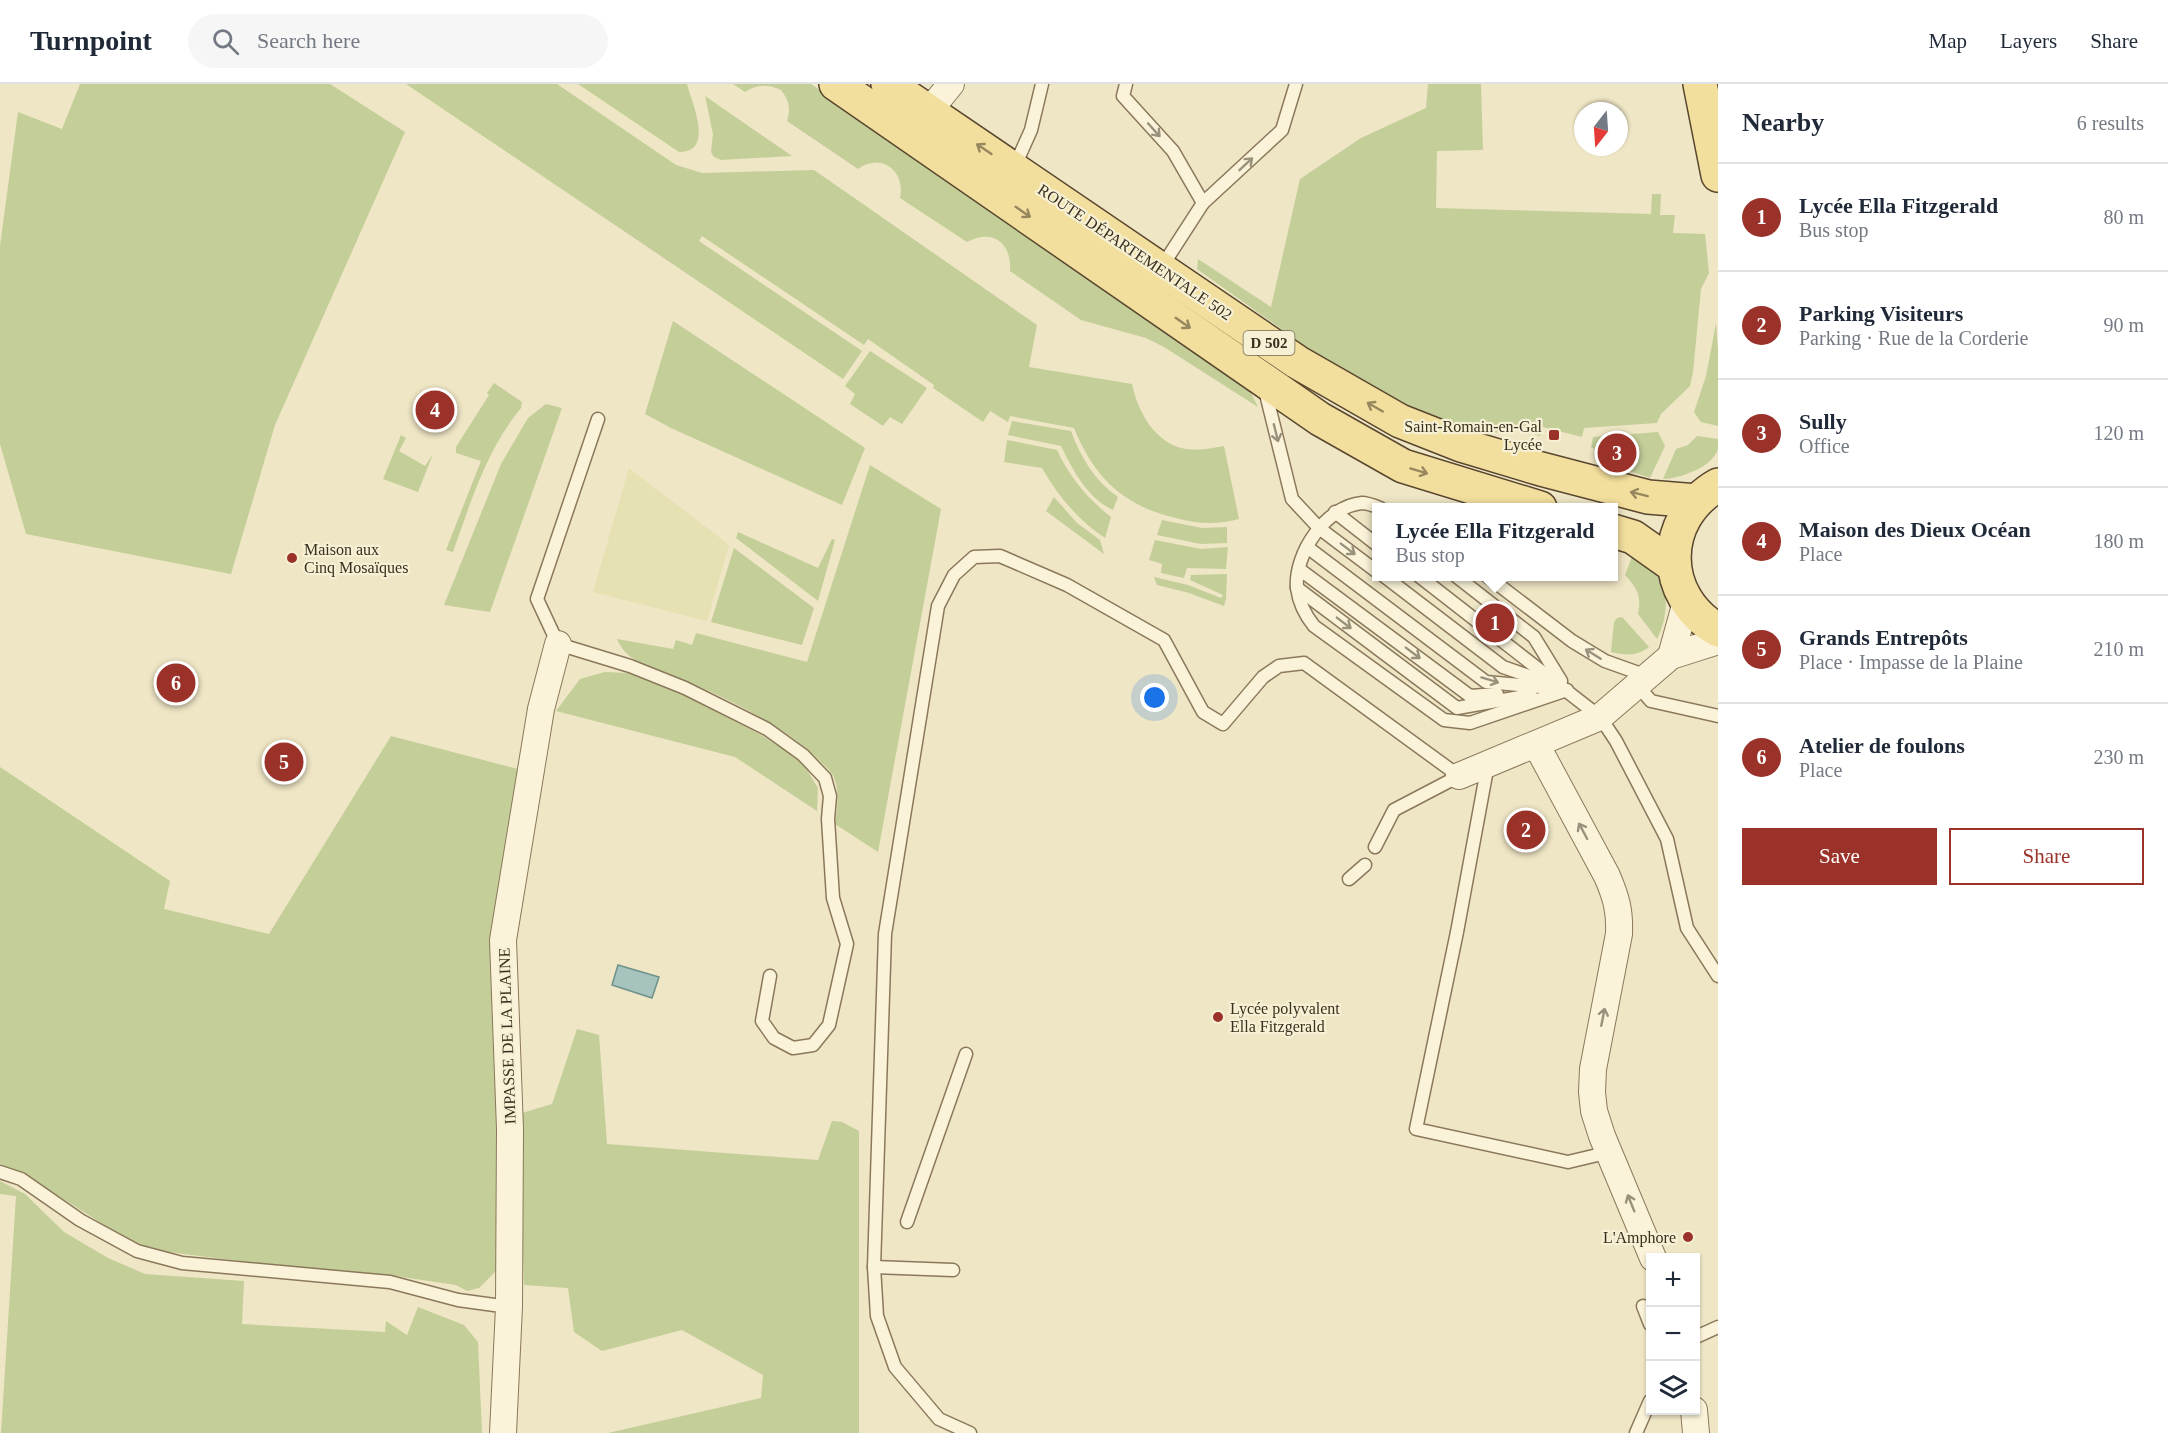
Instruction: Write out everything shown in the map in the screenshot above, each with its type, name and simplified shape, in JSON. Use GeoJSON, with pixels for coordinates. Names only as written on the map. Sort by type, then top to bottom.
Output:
{"type":"FeatureCollection","features":[{"type":"Feature","properties":{"kind":"main road","name":"ROUTE DÉPARTEMENTALE 502"},"geometry":{"type":"LineString","coordinates":[[836,84],[1320,419],[1403,466],[1527,503]]}},
{"type":"Feature","properties":{"kind":"main road","name":"ROUTE DÉPARTEMENTALE 502"},"geometry":{"type":"LineString","coordinates":[[888,84],[1298,362],[1400,421],[1461,445],[1648,496],[1707,493]]}},
{"type":"Feature","properties":{"kind":"main road"},"geometry":{"type":"LineString","coordinates":[[1700,84],[1718,171]]}},
{"type":"Feature","properties":{"kind":"main road"},"geometry":{"type":"LineString","coordinates":[[1707,493],[1683,520],[1675,542],[1674,566],[1678,584],[1686,602],[1703,621],[1718,630]]}},
{"type":"Feature","properties":{"kind":"main road"},"geometry":{"type":"LineString","coordinates":[[1618,532],[1633,537],[1674,566]]}},
{"type":"Feature","properties":{"kind":"street"},"geometry":{"type":"LineString","coordinates":[[863,84],[916,119],[929,111],[951,84]]}},
{"type":"Feature","properties":{"kind":"street"},"geometry":{"type":"LineString","coordinates":[[1671,656],[1686,602]]}},
{"type":"Feature","properties":{"kind":"street"},"geometry":{"type":"LineString","coordinates":[[1459,777],[1599,717],[1671,656],[1718,641]]}},
{"type":"Feature","properties":{"kind":"street","name":"IMPASSE DE LA PLAINE"},"geometry":{"type":"LineString","coordinates":[[504,1433],[509,1307],[510,1130],[503,940],[541,708],[558,644]]}},
{"type":"Feature","properties":{"kind":"street"},"geometry":{"type":"LineString","coordinates":[[1536,744],[1607,876],[1616,896],[1620,913],[1619,934],[1593,1069],[1592,1092],[1594,1111],[1651,1253]]}},
{"type":"Feature","properties":{"kind":"street"},"geometry":{"type":"LineString","coordinates":[[1694,1415],[1696,1433]]}},
{"type":"Feature","properties":{"kind":"lane"},"geometry":{"type":"LineString","coordinates":[[1013,169],[1031,130],[1042,84]]}},
{"type":"Feature","properties":{"kind":"lane"},"geometry":{"type":"LineString","coordinates":[[1126,84],[1123,96],[1173,152],[1203,203]]}},
{"type":"Feature","properties":{"kind":"lane"},"geometry":{"type":"LineString","coordinates":[[1160,269],[1203,203],[1282,130],[1296,84]]}},
{"type":"Feature","properties":{"kind":"lane"},"geometry":{"type":"LineString","coordinates":[[1261,377],[1292,499],[1319,528],[1372,567]]}},
{"type":"Feature","properties":{"kind":"lane"},"geometry":{"type":"LineString","coordinates":[[598,419],[537,599],[558,644],[630,666],[695,693],[767,729],[803,755],[825,778],[830,796],[828,819],[833,898],[847,944],[829,1025],[813,1045],[793,1048],[774,1038],[762,1021],[770,976]]}},
{"type":"Feature","properties":{"kind":"lane"},"geometry":{"type":"LineString","coordinates":[[1372,505],[1362,503],[1335,512],[1319,528],[1307,547],[1299,568],[1297,588],[1304,614],[1314,626],[1444,720],[1470,723],[1567,690]]}},
{"type":"Feature","properties":{"kind":"lane"},"geometry":{"type":"LineString","coordinates":[[1362,503],[1372,510]]}},
{"type":"Feature","properties":{"kind":"lane"},"geometry":{"type":"LineString","coordinates":[[1335,512],[1372,540]]}},
{"type":"Feature","properties":{"kind":"lane"},"geometry":{"type":"LineString","coordinates":[[1307,547],[1486,681],[1567,690]]}},
{"type":"Feature","properties":{"kind":"lane"},"geometry":{"type":"LineString","coordinates":[[970,1433],[939,1419],[895,1367],[877,1316],[874,1267],[885,934],[938,606],[954,574],[974,557],[1000,556],[1067,585],[1164,640],[1203,712],[1223,724],[1263,677],[1279,666],[1304,663],[1459,777],[1394,810],[1375,847]]}},
{"type":"Feature","properties":{"kind":"lane"},"geometry":{"type":"LineString","coordinates":[[1299,568],[1470,696],[1567,690]]}},
{"type":"Feature","properties":{"kind":"lane"},"geometry":{"type":"LineString","coordinates":[[1391,581],[1503,666],[1567,690]]}},
{"type":"Feature","properties":{"kind":"lane"},"geometry":{"type":"LineString","coordinates":[[1425,581],[1599,717],[1616,741],[1667,839],[1687,928],[1718,976]]}},
{"type":"Feature","properties":{"kind":"lane"},"geometry":{"type":"LineString","coordinates":[[1462,581],[1534,638],[1567,690]]}},
{"type":"Feature","properties":{"kind":"lane"},"geometry":{"type":"LineString","coordinates":[[1494,581],[1572,641],[1642,681],[1651,702],[1718,716]]}},
{"type":"Feature","properties":{"kind":"lane"},"geometry":{"type":"LineString","coordinates":[[1297,588],[1457,708],[1567,690]]}},
{"type":"Feature","properties":{"kind":"lane"},"geometry":{"type":"LineString","coordinates":[[1488,764],[1457,932],[1416,1129],[1568,1162],[1610,1152]]}},
{"type":"Feature","properties":{"kind":"lane"},"geometry":{"type":"LineString","coordinates":[[1349,879],[1365,865]]}},
{"type":"Feature","properties":{"kind":"lane"},"geometry":{"type":"LineString","coordinates":[[907,1222],[966,1054]]}},
{"type":"Feature","properties":{"kind":"lane"},"geometry":{"type":"LineString","coordinates":[[0,1172],[21,1179],[80,1220],[137,1251],[148,1254],[182,1263],[390,1282],[458,1300],[509,1307]]}},
{"type":"Feature","properties":{"kind":"lane"},"geometry":{"type":"LineString","coordinates":[[874,1267],[953,1270]]}},
{"type":"Feature","properties":{"kind":"lane"},"geometry":{"type":"LineString","coordinates":[[1643,1306],[1646,1314]]}},
{"type":"Feature","properties":{"kind":"lane"},"geometry":{"type":"LineString","coordinates":[[1700,1335],[1718,1327]]}},
{"type":"Feature","properties":{"kind":"lane"},"geometry":{"type":"LineString","coordinates":[[1636,1433],[1646,1412]]}},
{"type":"Feature","properties":{"kind":"shaded area"},"geometry":{"type":"Polygon","coordinates":[[[629,468],[729,545],[707,621],[593,592],[629,468]]]}},
{"type":"Feature","properties":{"kind":"green space"},"geometry":{"type":"Polygon","coordinates":[[[80,84],[330,84],[405,132],[275,425],[231,574],[26,534],[0,444],[0,246],[18,112],[62,129],[80,84]]]}},
{"type":"Feature","properties":{"kind":"green space"},"geometry":{"type":"Polygon","coordinates":[[[406,84],[557,84],[676,165],[702,173],[814,170],[1037,325],[1029,367],[1132,384],[1144,416],[1165,441],[1191,450],[1224,446],[1239,519],[1215,523],[1192,522],[1157,513],[1141,506],[1113,487],[1101,475],[1074,428],[1010,416],[1008,422],[990,411],[983,422],[868,339],[864,345],[702,236],[699,241],[862,351],[843,379],[406,84]]]}},
{"type":"Feature","properties":{"kind":"green space"},"geometry":{"type":"Polygon","coordinates":[[[578,84],[687,84],[698,126],[699,136],[696,144],[690,150],[679,152],[578,84]]]}},
{"type":"Feature","properties":{"kind":"green space"},"geometry":{"type":"Polygon","coordinates":[[[733,84],[811,84],[1237,373],[1248,387],[1258,407],[1146,338],[1081,320],[1010,271],[1008,253],[999,241],[985,237],[967,242],[900,198],[899,180],[890,167],[875,163],[858,169],[787,121],[788,105],[781,90],[763,86],[754,87],[745,92],[733,84]]]}},
{"type":"Feature","properties":{"kind":"green space"},"geometry":{"type":"Polygon","coordinates":[[[1428,84],[1481,84],[1483,150],[1437,151],[1436,208],[1651,214],[1652,194],[1661,194],[1660,215],[1675,215],[1673,233],[1705,234],[1709,273],[1701,289],[1690,386],[1661,414],[1657,423],[1584,428],[1582,437],[1543,427],[1540,436],[1518,429],[1488,434],[1423,413],[1378,391],[1312,351],[1197,269],[1198,259],[1271,307],[1300,179],[1361,138],[1426,108],[1428,84]]]}},
{"type":"Feature","properties":{"kind":"green space"},"geometry":{"type":"Polygon","coordinates":[[[705,96],[792,156],[721,160],[714,157],[711,152],[713,134],[705,96]]]}},
{"type":"Feature","properties":{"kind":"green space"},"geometry":{"type":"Polygon","coordinates":[[[673,321],[865,448],[842,505],[671,428],[645,414],[673,321]]]}},
{"type":"Feature","properties":{"kind":"green space"},"geometry":{"type":"Polygon","coordinates":[[[1716,323],[1718,426],[1701,422],[1694,412],[1706,376],[1716,323]]]}},
{"type":"Feature","properties":{"kind":"green space"},"geometry":{"type":"Polygon","coordinates":[[[870,351],[927,388],[902,424],[890,417],[883,426],[850,404],[855,394],[845,386],[870,351]]]}},
{"type":"Feature","properties":{"kind":"green space"},"geometry":{"type":"Polygon","coordinates":[[[494,383],[522,402],[521,408],[498,441],[489,459],[453,552],[446,550],[481,461],[456,453],[456,447],[489,395],[487,393],[494,383]]]}},
{"type":"Feature","properties":{"kind":"green space"},"geometry":{"type":"Polygon","coordinates":[[[546,404],[562,408],[490,612],[444,605],[501,464],[528,418],[546,404]]]}},
{"type":"Feature","properties":{"kind":"green space"},"geometry":{"type":"Polygon","coordinates":[[[1012,421],[1071,431],[1090,468],[1102,484],[1118,497],[1113,510],[1088,491],[1061,446],[1008,435],[1012,421]]]}},
{"type":"Feature","properties":{"kind":"green space"},"geometry":{"type":"Polygon","coordinates":[[[1658,432],[1665,446],[1650,478],[1626,470],[1634,454],[1609,439],[1600,452],[1591,447],[1593,437],[1658,432]]]}},
{"type":"Feature","properties":{"kind":"green space"},"geometry":{"type":"Polygon","coordinates":[[[401,435],[406,438],[399,451],[425,466],[433,454],[418,492],[383,479],[401,435]]]}},
{"type":"Feature","properties":{"kind":"green space"},"geometry":{"type":"Polygon","coordinates":[[[1697,436],[1718,439],[1718,449],[1715,455],[1695,471],[1663,479],[1676,449],[1688,445],[1697,436]]]}},
{"type":"Feature","properties":{"kind":"green space"},"geometry":{"type":"Polygon","coordinates":[[[1007,440],[1057,450],[1080,487],[1111,517],[1105,538],[1069,507],[1042,468],[1004,462],[1007,440]]]}},
{"type":"Feature","properties":{"kind":"green space"},"geometry":{"type":"Polygon","coordinates":[[[870,465],[941,509],[878,852],[835,824],[838,799],[835,780],[829,770],[809,751],[775,726],[737,705],[635,660],[622,648],[617,639],[673,649],[676,640],[692,645],[696,633],[807,662],[870,465]]]}},
{"type":"Feature","properties":{"kind":"green space"},"geometry":{"type":"Polygon","coordinates":[[[1054,497],[1077,523],[1100,540],[1104,554],[1046,511],[1054,497]]]}},
{"type":"Feature","properties":{"kind":"green space"},"geometry":{"type":"Polygon","coordinates":[[[1162,520],[1202,528],[1227,527],[1227,543],[1201,544],[1157,535],[1162,520]]]}},
{"type":"Feature","properties":{"kind":"green space"},"geometry":{"type":"Polygon","coordinates":[[[738,532],[818,568],[832,539],[835,540],[818,601],[736,538],[738,532]]]}},
{"type":"Feature","properties":{"kind":"green space"},"geometry":{"type":"Polygon","coordinates":[[[1155,540],[1201,549],[1228,547],[1226,569],[1187,568],[1184,578],[1161,573],[1162,564],[1149,560],[1155,540]]]}},
{"type":"Feature","properties":{"kind":"green space"},"geometry":{"type":"Polygon","coordinates":[[[734,548],[814,608],[802,645],[711,622],[734,548]]]}},
{"type":"Feature","properties":{"kind":"green space"},"geometry":{"type":"Polygon","coordinates":[[[1634,551],[1656,571],[1662,581],[1666,606],[1663,624],[1657,639],[1638,614],[1638,593],[1625,575],[1634,551]]]}},
{"type":"Feature","properties":{"kind":"green space"},"geometry":{"type":"Polygon","coordinates":[[[1227,574],[1224,606],[1189,593],[1157,585],[1154,577],[1188,585],[1221,598],[1223,595],[1190,580],[1191,575],[1227,574]]]}},
{"type":"Feature","properties":{"kind":"green space"},"geometry":{"type":"Polygon","coordinates":[[[1622,617],[1649,647],[1631,654],[1611,652],[1614,622],[1617,618],[1622,617]]]}},
{"type":"Feature","properties":{"kind":"green space"},"geometry":{"type":"Polygon","coordinates":[[[605,672],[628,673],[682,694],[763,736],[795,757],[807,770],[818,788],[817,811],[735,757],[556,711],[580,679],[605,672]]]}},
{"type":"Feature","properties":{"kind":"green space"},"geometry":{"type":"Polygon","coordinates":[[[391,736],[518,769],[490,962],[501,1135],[497,1270],[479,1288],[467,1291],[456,1285],[395,1276],[284,1267],[153,1250],[125,1238],[27,1176],[0,1164],[0,767],[170,881],[164,909],[269,934],[391,736]]]}},
{"type":"Feature","properties":{"kind":"green space"},"geometry":{"type":"Polygon","coordinates":[[[577,1029],[599,1035],[607,1144],[818,1160],[832,1121],[842,1122],[859,1131],[859,1433],[608,1433],[761,1398],[763,1375],[682,1330],[602,1351],[574,1332],[568,1288],[524,1285],[519,1114],[552,1104],[577,1029]]]}},
{"type":"Feature","properties":{"kind":"green space"},"geometry":{"type":"Polygon","coordinates":[[[0,1181],[25,1194],[64,1232],[108,1258],[145,1274],[244,1281],[242,1324],[385,1332],[386,1321],[407,1335],[418,1307],[464,1325],[478,1342],[482,1433],[1,1433],[16,1196],[0,1194],[0,1181]]]}},
{"type":"Feature","properties":{"kind":"water"},"geometry":{"type":"Polygon","coordinates":[[[618,965],[659,977],[652,998],[612,985],[618,965]]]}},
{"type":"Feature","properties":{"kind":"place","name":"Maison des Dieux Océan"},"geometry":{"type":"Point","coordinates":[435,410]}},
{"type":"Feature","properties":{"kind":"place","name":"Saint-Romain-en-Gal Lycée"},"geometry":{"type":"Point","coordinates":[1554,435]}},
{"type":"Feature","properties":{"kind":"place","name":"Sully"},"geometry":{"type":"Point","coordinates":[1617,453]}},
{"type":"Feature","properties":{"kind":"place","name":"Maison aux Cinq Mosaïques"},"geometry":{"type":"Point","coordinates":[292,558]}},
{"type":"Feature","properties":{"kind":"place","name":"Lycée Ella Fitzgerald"},"geometry":{"type":"Point","coordinates":[1495,623]}},
{"type":"Feature","properties":{"kind":"place","name":"Atelier de foulons"},"geometry":{"type":"Point","coordinates":[176,683]}},
{"type":"Feature","properties":{"kind":"place","name":"Grands Entrepôts"},"geometry":{"type":"Point","coordinates":[284,762]}},
{"type":"Feature","properties":{"kind":"place","name":"Parking Visiteurs"},"geometry":{"type":"Point","coordinates":[1526,830]}},
{"type":"Feature","properties":{"kind":"place","name":"Lycée polyvalent Ella Fitzgerald"},"geometry":{"type":"Point","coordinates":[1218,1017]}},
{"type":"Feature","properties":{"kind":"place","name":"L'Amphore"},"geometry":{"type":"Point","coordinates":[1688,1237]}}]}
